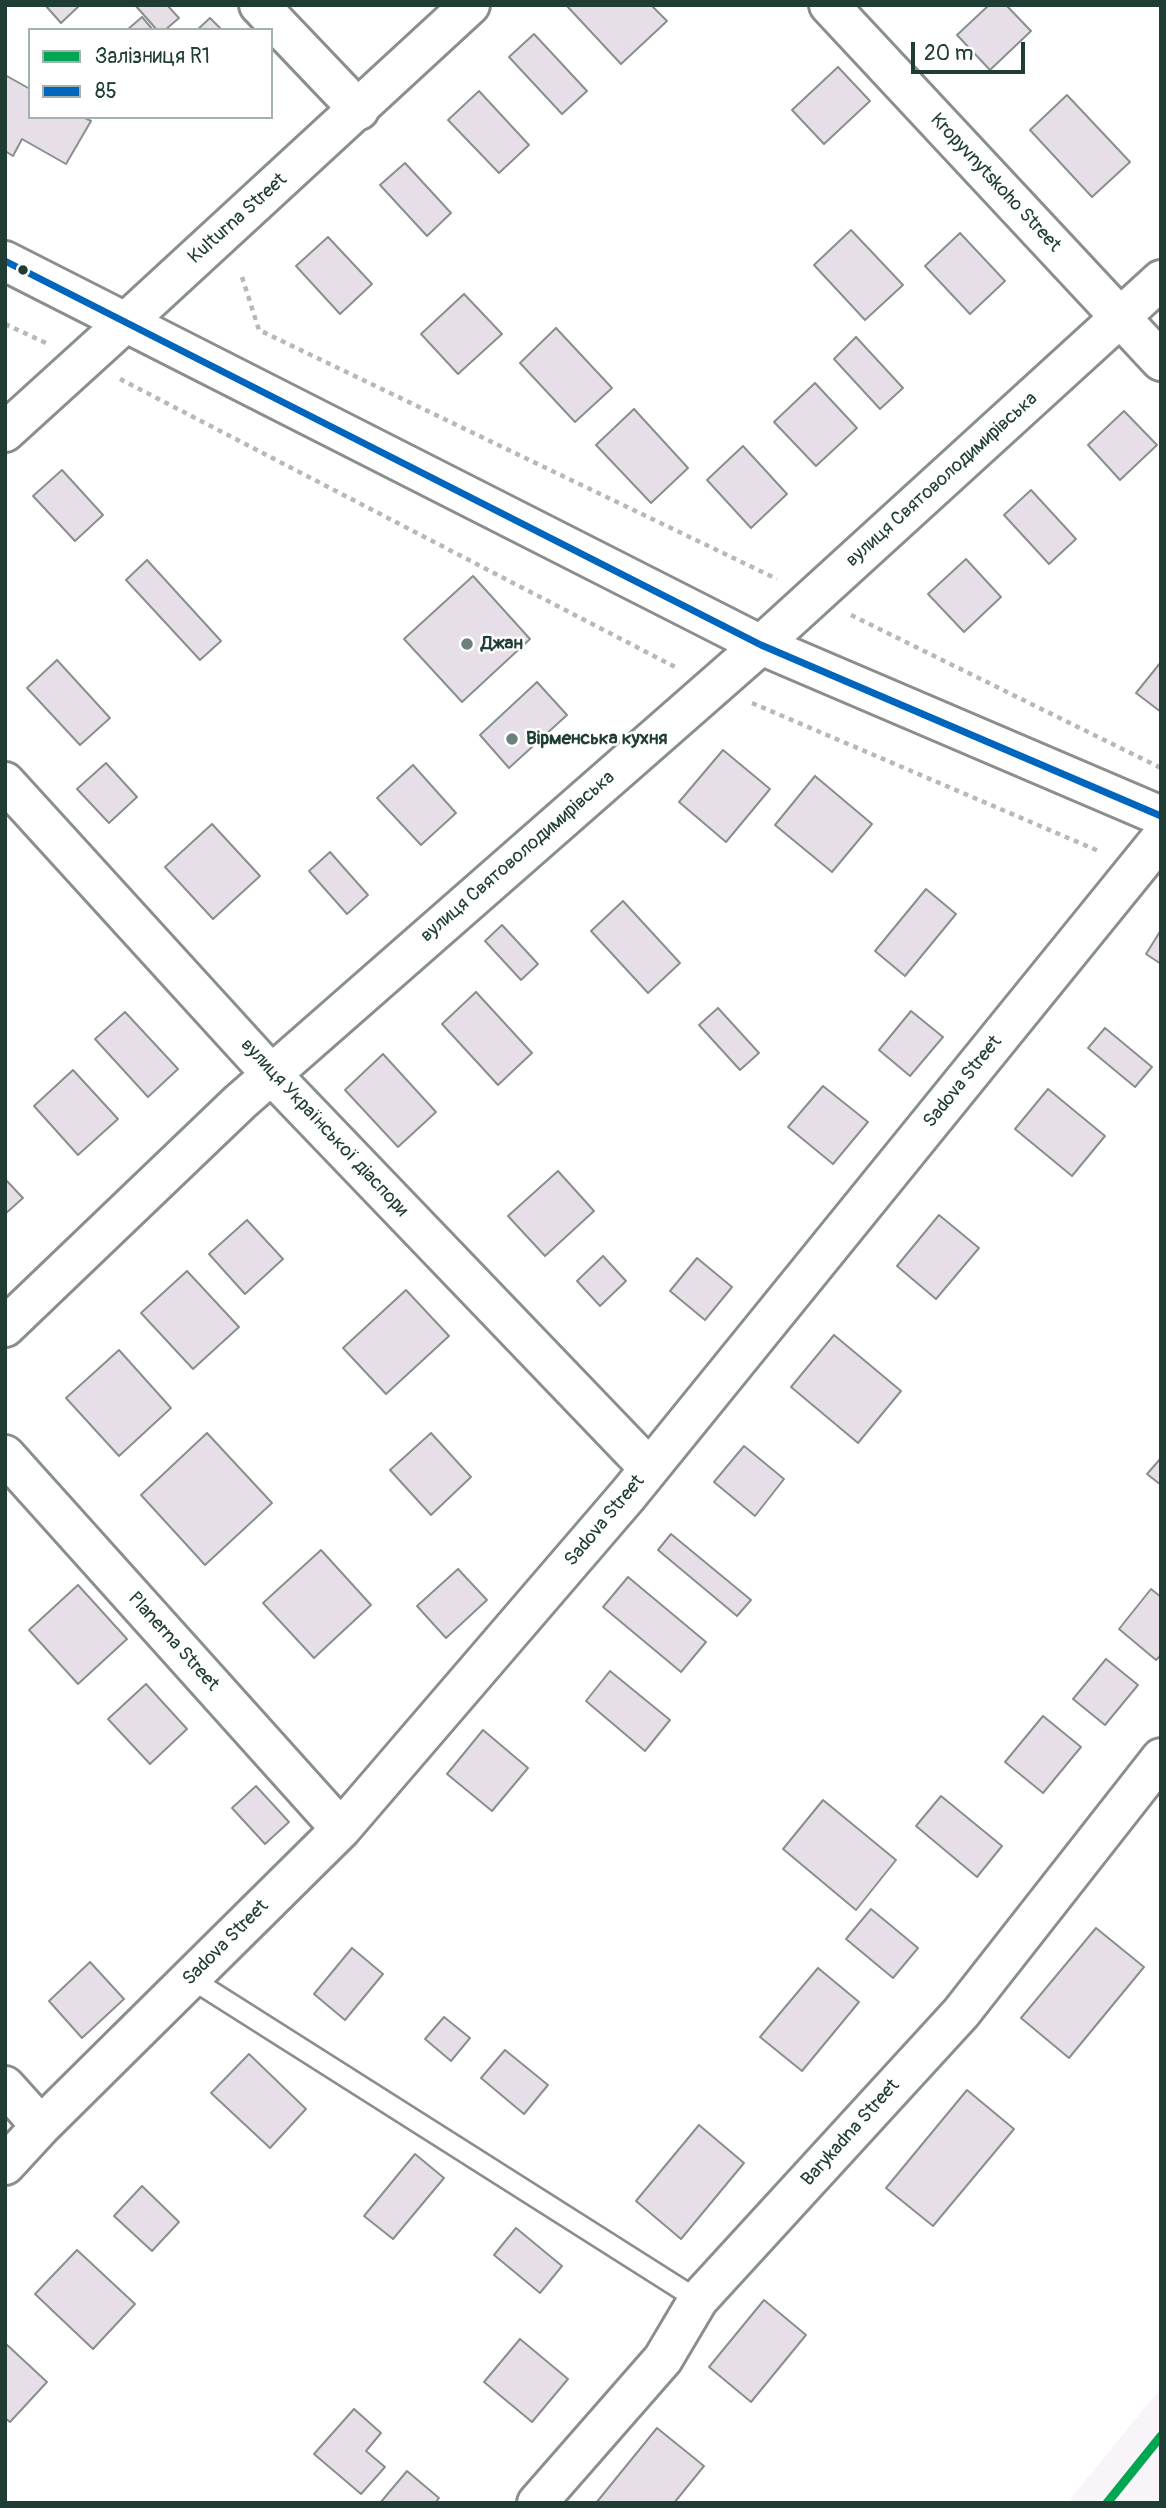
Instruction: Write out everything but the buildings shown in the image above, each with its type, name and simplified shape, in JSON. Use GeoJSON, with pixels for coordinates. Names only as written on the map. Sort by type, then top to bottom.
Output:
{"type":"FeatureCollection","features":[{"type":"Feature","properties":{"kind":"street"},"geometry":{"type":"LineString","coordinates":[[259,5],[359,110]]}},
{"type":"Feature","properties":{"kind":"street","name":"Kulturna Street"},"geometry":{"type":"LineString","coordinates":[[5,432],[359,110],[470,5]]}},
{"type":"Feature","properties":{"kind":"street","name":"Kropyvnytskoho Street"},"geometry":{"type":"LineString","coordinates":[[829,5],[1161,361]]}},
{"type":"Feature","properties":{"kind":"street"},"geometry":{"type":"LineString","coordinates":[[5,261],[761,645],[1161,816]]}},
{"type":"Feature","properties":{"kind":"street","name":"вулиця Святоволодимирівська"},"geometry":{"type":"LineString","coordinates":[[5,1327],[240,1102],[761,645],[1161,280]]}},
{"type":"Feature","properties":{"kind":"street","name":"вулиця Української діаспори"},"geometry":{"type":"LineString","coordinates":[[5,782],[272,1075],[649,1468]]}},
{"type":"Feature","properties":{"kind":"street","name":"Sadova Street"},"geometry":{"type":"LineString","coordinates":[[5,2165],[41,2126],[341,1829],[649,1468],[1161,838]]}},
{"type":"Feature","properties":{"kind":"street","name":"Planerna Street"},"geometry":{"type":"LineString","coordinates":[[5,1455],[341,1829]]}},
{"type":"Feature","properties":{"kind":"street","name":"Barykadna Street"},"geometry":{"type":"LineString","coordinates":[[537,2503],[663,2359],[698,2300],[961,2013],[1161,1758]]}},
{"type":"Feature","properties":{"kind":"street"},"geometry":{"type":"LineString","coordinates":[[5,2085],[41,2126]]}},
{"type":"Feature","properties":{"kind":"lane"},"geometry":{"type":"LineString","coordinates":[[190,1978],[698,2300]]}},
{"type":"Feature","properties":{"kind":"path"},"geometry":{"type":"LineString","coordinates":[[242,277],[259,330],[814,597],[1161,768]]}},
{"type":"Feature","properties":{"kind":"path"},"geometry":{"type":"LineString","coordinates":[[5,324],[84,360],[713,687],[1136,868]]}},
{"type":"Feature","properties":{"kind":"shaded area"},"geometry":{"type":"Polygon","coordinates":[[[1161,2388],[1161,2503],[1067,2503],[1161,2388]]]}},
{"type":"Feature","properties":{"kind":"rail line","name":"R1"},"geometry":{"type":"LineString","coordinates":[[1107,2503],[1161,2436]]}},
{"type":"Feature","properties":{"kind":"transit line","name":"85"},"geometry":{"type":"LineString","coordinates":[[5,261],[761,645],[1161,816]]}},
{"type":"Feature","properties":{"kind":"place","name":"Джан"},"geometry":{"type":"Point","coordinates":[467,644]}},
{"type":"Feature","properties":{"kind":"place","name":"Вірменська кухня"},"geometry":{"type":"Point","coordinates":[512,739]}}]}
